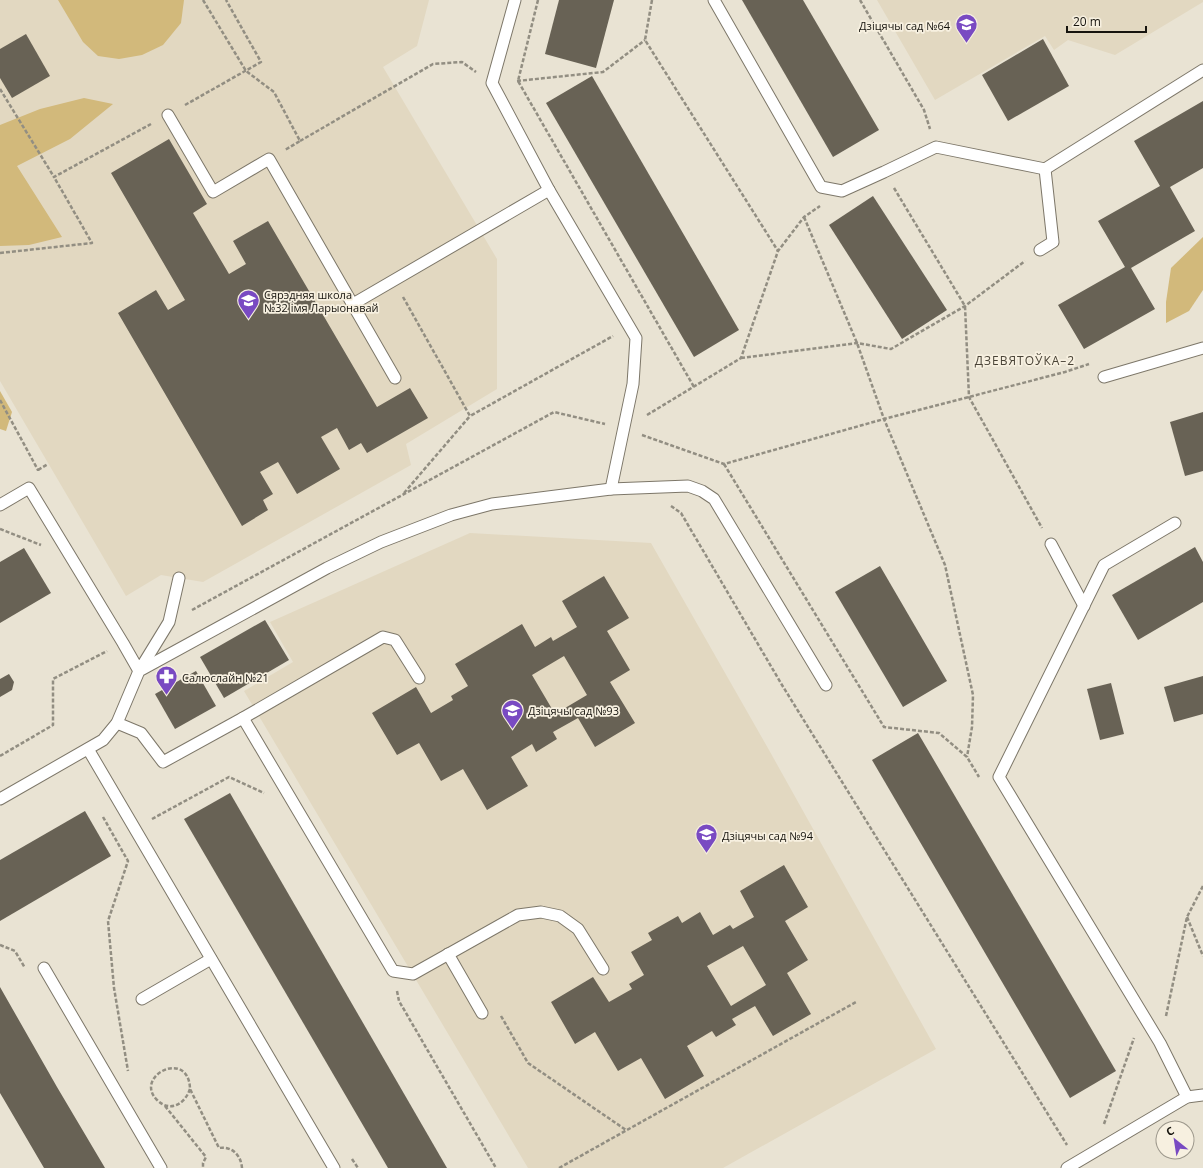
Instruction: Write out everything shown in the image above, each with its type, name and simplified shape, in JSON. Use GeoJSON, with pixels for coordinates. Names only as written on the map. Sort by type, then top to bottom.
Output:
{"type":"FeatureCollection","features":[{"type":"Feature","properties":{"kind":"lane"},"geometry":{"type":"LineString","coordinates":[[516,0],[492,83],[549,190],[636,338],[633,384],[611,489]]}},
{"type":"Feature","properties":{"kind":"lane"},"geometry":{"type":"LineString","coordinates":[[714,0],[821,188],[842,191],[936,147],[1045,169],[1203,70]]}},
{"type":"Feature","properties":{"kind":"lane"},"geometry":{"type":"LineString","coordinates":[[168,115],[213,192],[269,159],[395,378]]}},
{"type":"Feature","properties":{"kind":"lane"},"geometry":{"type":"LineString","coordinates":[[1040,250],[1053,242],[1045,169]]}},
{"type":"Feature","properties":{"kind":"lane"},"geometry":{"type":"LineString","coordinates":[[353,304],[549,190]]}},
{"type":"Feature","properties":{"kind":"lane"},"geometry":{"type":"LineString","coordinates":[[1104,377],[1203,348]]}},
{"type":"Feature","properties":{"kind":"lane"},"geometry":{"type":"LineString","coordinates":[[139,671],[327,568],[381,542],[451,516],[492,504],[611,489],[688,486],[702,491],[714,499],[826,685]]}},
{"type":"Feature","properties":{"kind":"lane"},"geometry":{"type":"LineString","coordinates":[[0,505],[29,488],[139,671]]}},
{"type":"Feature","properties":{"kind":"lane"},"geometry":{"type":"LineString","coordinates":[[1174,524],[1104,565],[999,777],[1160,1043],[1187,1097]]}},
{"type":"Feature","properties":{"kind":"lane"},"geometry":{"type":"LineString","coordinates":[[1051,544],[1084,606]]}},
{"type":"Feature","properties":{"kind":"lane"},"geometry":{"type":"LineString","coordinates":[[0,799],[103,740],[117,723],[139,671],[169,622],[179,578]]}},
{"type":"Feature","properties":{"kind":"lane"},"geometry":{"type":"LineString","coordinates":[[117,723],[142,733],[163,762],[244,718],[383,636],[396,640],[419,678]]}},
{"type":"Feature","properties":{"kind":"lane"},"geometry":{"type":"LineString","coordinates":[[244,718],[393,971],[413,974],[518,915],[541,912],[560,916],[578,929],[603,969]]}},
{"type":"Feature","properties":{"kind":"lane"},"geometry":{"type":"LineString","coordinates":[[88,749],[334,1168]]}},
{"type":"Feature","properties":{"kind":"lane"},"geometry":{"type":"LineString","coordinates":[[448,954],[482,1013]]}},
{"type":"Feature","properties":{"kind":"lane"},"geometry":{"type":"LineString","coordinates":[[142,999],[211,959]]}},
{"type":"Feature","properties":{"kind":"lane"},"geometry":{"type":"LineString","coordinates":[[44,968],[161,1168]]}},
{"type":"Feature","properties":{"kind":"lane"},"geometry":{"type":"LineString","coordinates":[[1069,1167],[1187,1097],[1203,1095]]}},
{"type":"Feature","properties":{"kind":"path"},"geometry":{"type":"LineString","coordinates":[[203,0],[246,70],[274,92],[300,141]]}},
{"type":"Feature","properties":{"kind":"path"},"geometry":{"type":"LineString","coordinates":[[54,177],[261,62],[226,0]]}},
{"type":"Feature","properties":{"kind":"path"},"geometry":{"type":"LineString","coordinates":[[538,0],[518,82],[694,387]]}},
{"type":"Feature","properties":{"kind":"path"},"geometry":{"type":"LineString","coordinates":[[652,0],[645,40],[778,251]]}},
{"type":"Feature","properties":{"kind":"path"},"geometry":{"type":"LineString","coordinates":[[860,0],[924,110],[936,147]]}},
{"type":"Feature","properties":{"kind":"path"},"geometry":{"type":"LineString","coordinates":[[269,159],[432,64],[462,62],[492,83],[518,82],[603,72],[645,40]]}},
{"type":"Feature","properties":{"kind":"path"},"geometry":{"type":"LineString","coordinates":[[0,89],[54,177],[92,244],[0,253]]}},
{"type":"Feature","properties":{"kind":"path"},"geometry":{"type":"LineString","coordinates":[[884,172],[965,306],[969,397],[1051,544]]}},
{"type":"Feature","properties":{"kind":"path"},"geometry":{"type":"LineString","coordinates":[[741,358],[778,251],[804,217],[857,343],[884,419],[945,565],[973,695],[972,727],[967,756]]}},
{"type":"Feature","properties":{"kind":"path"},"geometry":{"type":"LineString","coordinates":[[624,428],[741,358],[857,343],[891,349],[965,306],[1040,250]]}},
{"type":"Feature","properties":{"kind":"path"},"geometry":{"type":"LineString","coordinates":[[394,281],[470,416]]}},
{"type":"Feature","properties":{"kind":"path"},"geometry":{"type":"LineString","coordinates":[[404,494],[470,416],[630,326]]}},
{"type":"Feature","properties":{"kind":"path"},"geometry":{"type":"LineString","coordinates":[[983,783],[967,756],[939,733],[884,727],[724,464],[884,419],[1091,364]]}},
{"type":"Feature","properties":{"kind":"path"},"geometry":{"type":"LineString","coordinates":[[0,400],[38,470]]}},
{"type":"Feature","properties":{"kind":"path"},"geometry":{"type":"LineString","coordinates":[[169,622],[554,412]]}},
{"type":"Feature","properties":{"kind":"path"},"geometry":{"type":"LineString","coordinates":[[29,488],[38,470],[48,464]]}},
{"type":"Feature","properties":{"kind":"path"},"geometry":{"type":"LineString","coordinates":[[648,488],[681,513],[782,685],[1070,1149]]}},
{"type":"Feature","properties":{"kind":"path"},"geometry":{"type":"LineString","coordinates":[[0,529],[47,547]]}},
{"type":"Feature","properties":{"kind":"path"},"geometry":{"type":"LineString","coordinates":[[0,756],[52,725],[53,678],[123,643]]}},
{"type":"Feature","properties":{"kind":"path"},"geometry":{"type":"LineString","coordinates":[[152,819],[229,777],[264,793]]}},
{"type":"Feature","properties":{"kind":"path"},"geometry":{"type":"LineString","coordinates":[[102,814],[128,861],[108,921],[114,988],[128,1073]]}},
{"type":"Feature","properties":{"kind":"path"},"geometry":{"type":"LineString","coordinates":[[1160,1043],[1187,917],[1203,886]]}},
{"type":"Feature","properties":{"kind":"path"},"geometry":{"type":"LineString","coordinates":[[1187,917],[1203,956]]}},
{"type":"Feature","properties":{"kind":"path"},"geometry":{"type":"LineString","coordinates":[[0,945],[15,951]]}},
{"type":"Feature","properties":{"kind":"path"},"geometry":{"type":"LineString","coordinates":[[399,1001],[496,1168]]}},
{"type":"Feature","properties":{"kind":"path"},"geometry":{"type":"LineString","coordinates":[[559,1168],[856,1002]]}},
{"type":"Feature","properties":{"kind":"path"},"geometry":{"type":"LineString","coordinates":[[482,1013],[496,1006],[528,1063],[626,1130]]}},
{"type":"Feature","properties":{"kind":"path"},"geometry":{"type":"LineString","coordinates":[[1102,1130],[1134,1038],[1130,1032]]}},
{"type":"Feature","properties":{"kind":"path"},"geometry":{"type":"LineString","coordinates":[[165,1106],[180,1104],[188,1096],[190,1083],[183,1072],[178,1069],[172,1068],[160,1071],[152,1082],[153,1094],[156,1100],[165,1106],[206,1157],[203,1163],[203,1168]]}},
{"type":"Feature","properties":{"kind":"path"},"geometry":{"type":"LineString","coordinates":[[190,1089],[219,1148],[228,1148],[238,1155],[242,1161],[242,1168]]}},
{"type":"Feature","properties":{"kind":"shaded area","name":"Сярэдняя школа №32 імя Ларыонавай"},"geometry":{"type":"Polygon","coordinates":[[[0,0],[429,0],[417,46],[383,67],[497,259],[497,389],[406,444],[411,465],[203,582],[161,575],[126,596],[0,381],[0,0]]]}},
{"type":"Feature","properties":{"kind":"shaded area"},"geometry":{"type":"Polygon","coordinates":[[[58,0],[184,0],[181,23],[163,45],[142,55],[119,59],[98,56],[83,42],[58,0]]]}},
{"type":"Feature","properties":{"kind":"shaded area","name":"Дзіцячы сад №64"},"geometry":{"type":"Polygon","coordinates":[[[877,0],[1203,0],[1203,2],[1115,55],[1068,40],[1054,50],[1045,36],[935,100],[877,0]]]}},
{"type":"Feature","properties":{"kind":"shaded area"},"geometry":{"type":"Polygon","coordinates":[[[84,98],[113,104],[70,139],[17,166],[62,237],[29,245],[0,246],[0,125],[40,109],[84,98]]]}},
{"type":"Feature","properties":{"kind":"shaded area"},"geometry":{"type":"Polygon","coordinates":[[[1203,237],[1203,290],[1189,311],[1166,323],[1166,302],[1171,268],[1203,237]]]}},
{"type":"Feature","properties":{"kind":"shaded area"},"geometry":{"type":"Polygon","coordinates":[[[0,391],[12,412],[6,431],[0,429],[0,391]]]}},
{"type":"Feature","properties":{"kind":"shaded area"},"geometry":{"type":"Polygon","coordinates":[[[470,533],[651,543],[769,750],[936,1049],[723,1168],[528,1168],[244,691],[293,662],[270,622],[470,533]]]}},
{"type":"Feature","properties":{"kind":"building"},"geometry":{"type":"Polygon","coordinates":[[[559,0],[614,0],[596,68],[545,54],[559,0]]]}},
{"type":"Feature","properties":{"kind":"building"},"geometry":{"type":"Polygon","coordinates":[[[742,0],[803,0],[879,130],[833,157],[742,0]]]}},
{"type":"Feature","properties":{"kind":"building"},"geometry":{"type":"Polygon","coordinates":[[[26,34],[50,76],[12,98],[0,78],[0,49],[26,34]]]}},
{"type":"Feature","properties":{"kind":"building"},"geometry":{"type":"Polygon","coordinates":[[[1043,39],[1069,86],[1008,121],[982,75],[1043,39]]]}},
{"type":"Feature","properties":{"kind":"building"},"geometry":{"type":"Polygon","coordinates":[[[592,76],[739,330],[694,357],[546,103],[592,76]]]}},
{"type":"Feature","properties":{"kind":"building"},"geometry":{"type":"Polygon","coordinates":[[[1203,101],[1203,168],[1170,187],[1195,231],[1131,268],[1155,309],[1084,349],[1058,305],[1125,267],[1098,221],[1160,186],[1134,141],[1203,101]]]}},
{"type":"Feature","properties":{"kind":"building"},"geometry":{"type":"Polygon","coordinates":[[[169,139],[207,204],[193,213],[229,274],[246,264],[233,241],[268,221],[377,407],[410,388],[428,418],[367,453],[361,443],[349,450],[337,428],[321,437],[340,469],[297,494],[278,462],[260,472],[273,494],[263,500],[268,510],[242,526],[118,313],[156,290],[168,310],[185,300],[111,173],[169,139]]]}},
{"type":"Feature","properties":{"kind":"building"},"geometry":{"type":"Polygon","coordinates":[[[873,196],[947,310],[902,339],[829,225],[873,196]]]}},
{"type":"Feature","properties":{"kind":"building"},"geometry":{"type":"Polygon","coordinates":[[[1203,412],[1203,471],[1185,476],[1170,422],[1203,412]]]}},
{"type":"Feature","properties":{"kind":"building"},"geometry":{"type":"Polygon","coordinates":[[[1195,547],[1203,562],[1203,602],[1138,640],[1112,595],[1195,547]]]}},
{"type":"Feature","properties":{"kind":"building"},"geometry":{"type":"Polygon","coordinates":[[[24,548],[51,593],[0,623],[0,562],[24,548]]]}},
{"type":"Feature","properties":{"kind":"building"},"geometry":{"type":"Polygon","coordinates":[[[880,566],[947,681],[903,707],[835,592],[880,566]]]}},
{"type":"Feature","properties":{"kind":"building"},"geometry":{"type":"Polygon","coordinates":[[[604,576],[629,618],[607,631],[630,670],[610,682],[635,723],[595,747],[578,718],[553,732],[557,739],[536,752],[532,744],[511,757],[528,786],[487,810],[463,769],[441,781],[419,743],[397,755],[372,713],[416,687],[431,713],[453,700],[451,696],[468,686],[455,664],[522,624],[535,647],[551,637],[553,641],[577,627],[562,601],[604,576]],[[564,656],[532,675],[555,714],[587,695],[564,656]]]}},
{"type":"Feature","properties":{"kind":"building"},"geometry":{"type":"Polygon","coordinates":[[[265,620],[289,660],[224,698],[200,657],[265,620]]]}},
{"type":"Feature","properties":{"kind":"building"},"geometry":{"type":"Polygon","coordinates":[[[196,671],[216,706],[175,729],[155,694],[196,671]]]}},
{"type":"Feature","properties":{"kind":"building"},"geometry":{"type":"Polygon","coordinates":[[[9,674],[14,682],[12,690],[0,697],[0,679],[9,674]]]}},
{"type":"Feature","properties":{"kind":"building"},"geometry":{"type":"Polygon","coordinates":[[[1203,676],[1203,714],[1174,722],[1164,687],[1203,676]]]}},
{"type":"Feature","properties":{"kind":"building"},"geometry":{"type":"Polygon","coordinates":[[[1111,683],[1124,734],[1100,740],[1087,689],[1111,683]]]}},
{"type":"Feature","properties":{"kind":"building"},"geometry":{"type":"Polygon","coordinates":[[[918,733],[1116,1071],[1070,1098],[872,760],[918,733]]]}},
{"type":"Feature","properties":{"kind":"building"},"geometry":{"type":"Polygon","coordinates":[[[230,793],[447,1168],[388,1168],[184,819],[230,793]]]}},
{"type":"Feature","properties":{"kind":"building"},"geometry":{"type":"Polygon","coordinates":[[[85,811],[111,856],[0,921],[0,860],[85,811]]]}},
{"type":"Feature","properties":{"kind":"building"},"geometry":{"type":"Polygon","coordinates":[[[784,865],[808,907],[785,921],[808,960],[787,973],[811,1014],[773,1036],[755,1006],[732,1019],[736,1025],[716,1037],[712,1031],[687,1046],[704,1076],[665,1099],[641,1058],[618,1071],[595,1032],[575,1044],[551,1002],[593,977],[609,1002],[632,989],[629,984],[644,975],[631,952],[652,940],[648,933],[678,916],[682,923],[700,912],[713,935],[730,925],[733,929],[754,917],[740,891],[784,865]],[[743,946],[707,966],[731,1006],[766,985],[743,946]]]}},
{"type":"Feature","properties":{"kind":"building"},"geometry":{"type":"Polygon","coordinates":[[[0,987],[105,1168],[44,1168],[0,1093],[0,987]]]}},
{"type":"Feature","properties":{"kind":"place","name":"Дзіцячы сад №64"},"geometry":{"type":"Point","coordinates":[966,44]}},
{"type":"Feature","properties":{"kind":"place","name":"Сярэдняя школа №32 імя Ларыонавай"},"geometry":{"type":"Point","coordinates":[249,320]}},
{"type":"Feature","properties":{"kind":"place","name":"Салюслайн №21"},"geometry":{"type":"Point","coordinates":[166,696]}},
{"type":"Feature","properties":{"kind":"place","name":"Дзіцячы сад №93"},"geometry":{"type":"Point","coordinates":[513,730]}},
{"type":"Feature","properties":{"kind":"place","name":"Дзіцячы сад №94"},"geometry":{"type":"Point","coordinates":[707,854]}},
{"type":"Feature","properties":{"kind":"district","name":"ДЗЕВЯТОЎКА–2"},"geometry":{"type":"Point","coordinates":[1025,360]}}]}
